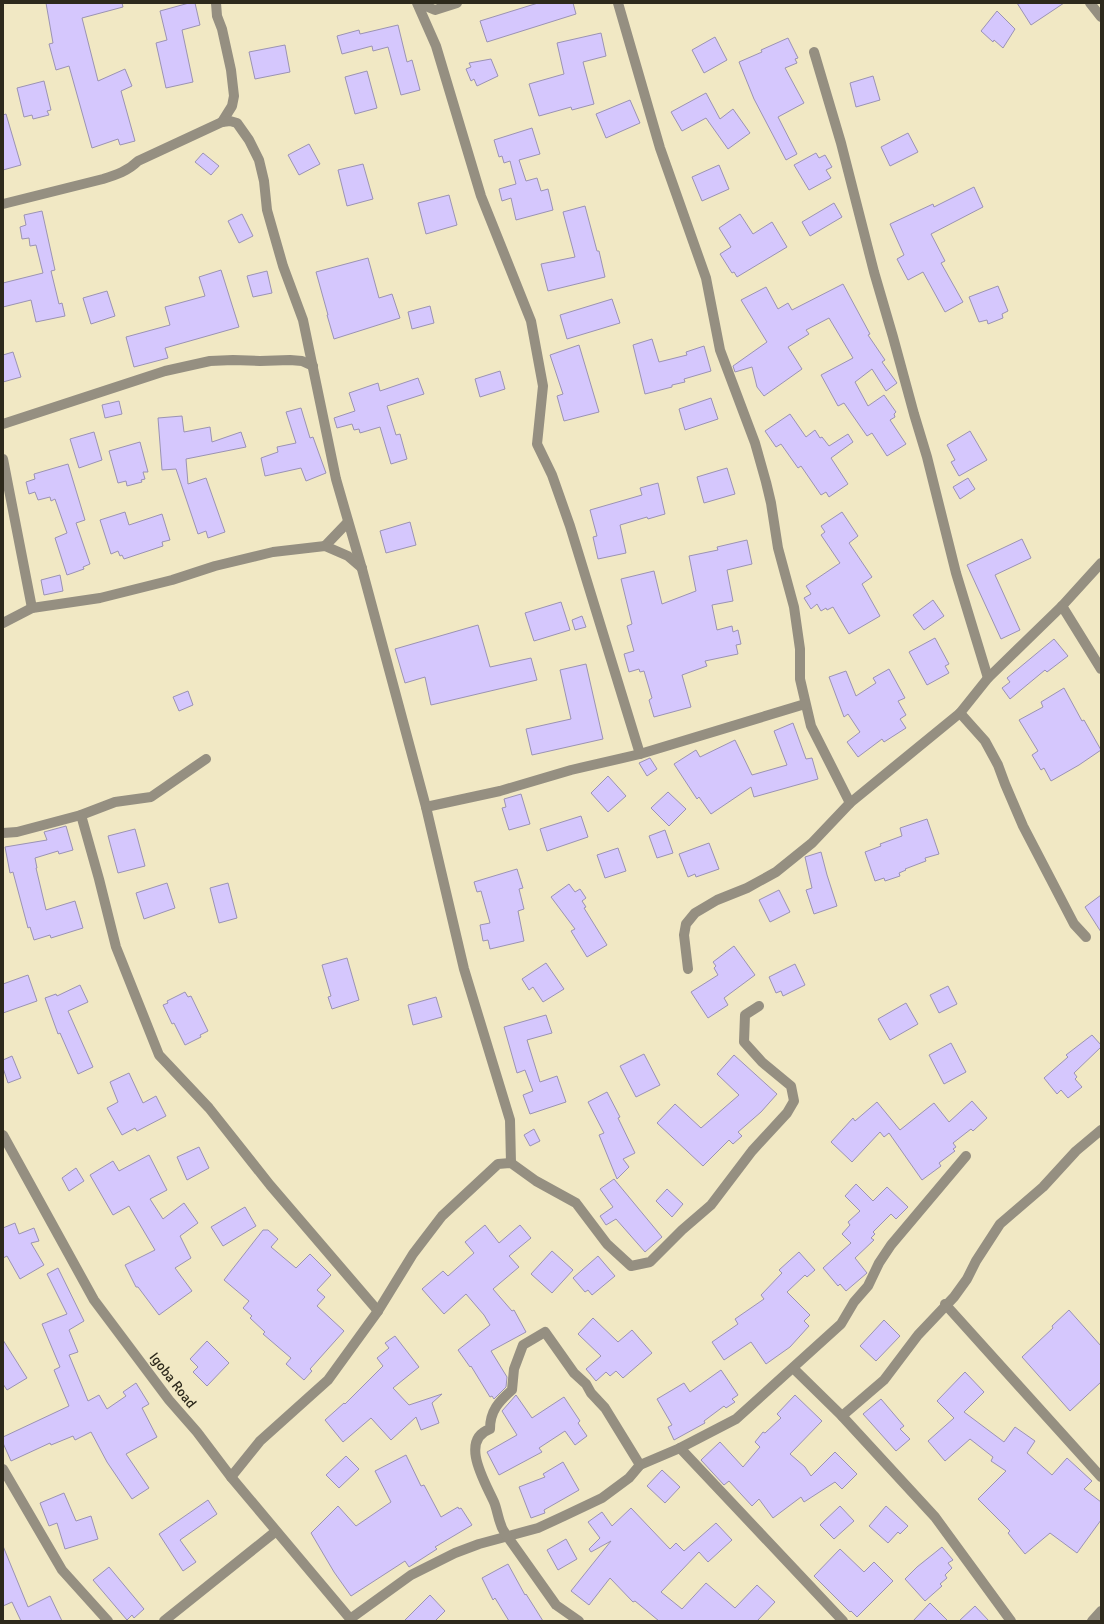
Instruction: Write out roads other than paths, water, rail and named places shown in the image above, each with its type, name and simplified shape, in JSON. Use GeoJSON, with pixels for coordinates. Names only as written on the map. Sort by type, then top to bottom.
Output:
{"type":"FeatureCollection","features":[{"type":"Feature","properties":{"kind":"street"},"geometry":{"type":"LineString","coordinates":[[216,3],[217,16],[222,29],[231,70],[234,96],[232,106],[222,122]]}},
{"type":"Feature","properties":{"kind":"street"},"geometry":{"type":"LineString","coordinates":[[417,3],[434,10],[457,3]]}},
{"type":"Feature","properties":{"kind":"street"},"geometry":{"type":"LineString","coordinates":[[417,3],[436,46],[481,196],[531,322],[543,386],[537,444],[552,475],[570,526],[640,754]]}},
{"type":"Feature","properties":{"kind":"street"},"geometry":{"type":"LineString","coordinates":[[618,3],[660,148],[706,278],[720,350],[755,443],[766,482],[778,548],[794,607],[800,649],[800,679],[811,726],[850,803]]}},
{"type":"Feature","properties":{"kind":"street"},"geometry":{"type":"LineString","coordinates":[[1090,3],[1101,17]]}},
{"type":"Feature","properties":{"kind":"street"},"geometry":{"type":"LineString","coordinates":[[814,52],[841,143],[874,272],[894,336],[956,573],[988,678]]}},
{"type":"Feature","properties":{"kind":"street"},"geometry":{"type":"LineString","coordinates":[[3,204],[103,179],[129,170],[138,161],[222,122],[230,121],[236,123],[249,140],[259,160],[264,181],[267,210],[279,254],[303,320],[336,479],[362,568],[426,807],[464,969],[510,1120],[512,1163]]}},
{"type":"Feature","properties":{"kind":"street"},"geometry":{"type":"LineString","coordinates":[[3,424],[165,371],[210,361],[290,360],[302,361],[313,366]]}},
{"type":"Feature","properties":{"kind":"street"},"geometry":{"type":"LineString","coordinates":[[3,460],[32,608]]}},
{"type":"Feature","properties":{"kind":"street"},"geometry":{"type":"LineString","coordinates":[[325,546],[348,522]]}},
{"type":"Feature","properties":{"kind":"street"},"geometry":{"type":"LineString","coordinates":[[3,623],[32,608],[100,598],[172,580],[215,566],[273,552],[325,546],[348,556],[362,568]]}},
{"type":"Feature","properties":{"kind":"street"},"geometry":{"type":"LineString","coordinates":[[688,969],[684,935],[686,924],[695,913],[717,900],[746,888],[776,872],[812,843],[850,803],[960,713],[988,678],[1062,606],[1101,563]]}},
{"type":"Feature","properties":{"kind":"street"},"geometry":{"type":"LineString","coordinates":[[1062,606],[1101,669]]}},
{"type":"Feature","properties":{"kind":"street"},"geometry":{"type":"LineString","coordinates":[[426,807],[500,791],[571,770],[640,754],[805,704]]}},
{"type":"Feature","properties":{"kind":"street"},"geometry":{"type":"LineString","coordinates":[[960,713],[985,741],[998,765],[1023,826],[1074,924],[1086,937]]}},
{"type":"Feature","properties":{"kind":"street"},"geometry":{"type":"LineString","coordinates":[[3,833],[17,832],[81,815],[115,802],[151,797],[206,759]]}},
{"type":"Feature","properties":{"kind":"street"},"geometry":{"type":"LineString","coordinates":[[81,815],[116,947],[159,1055],[209,1108],[270,1185],[378,1311]]}},
{"type":"Feature","properties":{"kind":"street"},"geometry":{"type":"LineString","coordinates":[[231,1478],[260,1441],[328,1380],[378,1311],[413,1254],[442,1216],[498,1164],[512,1163],[536,1181],[576,1203],[607,1244],[631,1266],[650,1262],[682,1230],[712,1205],[752,1151],[786,1113],[794,1101],[791,1086],[762,1062],[744,1042],[745,1015],[759,1006]]}},
{"type":"Feature","properties":{"kind":"street"},"geometry":{"type":"LineString","coordinates":[[842,1416],[884,1380],[904,1352],[945,1304],[954,1297],[967,1279],[976,1261],[1000,1224],[1043,1187],[1076,1151],[1101,1130]]}},
{"type":"Feature","properties":{"kind":"street","name":"Igoba Road"},"geometry":{"type":"LineString","coordinates":[[3,1134],[94,1300],[169,1400],[197,1432],[231,1478],[275,1532],[351,1620]]}},
{"type":"Feature","properties":{"kind":"street"},"geometry":{"type":"LineString","coordinates":[[351,1620],[411,1575],[455,1553],[479,1544],[538,1528],[602,1498],[629,1478],[640,1465],[680,1448],[736,1419],[840,1324],[854,1302],[868,1286],[879,1263],[891,1245],[966,1156]]}},
{"type":"Feature","properties":{"kind":"street"},"geometry":{"type":"LineString","coordinates":[[945,1304],[1101,1477]]}},
{"type":"Feature","properties":{"kind":"street"},"geometry":{"type":"LineString","coordinates":[[579,1621],[556,1604],[507,1536],[501,1526],[494,1503],[480,1473],[476,1454],[477,1438],[483,1432],[490,1429],[490,1420],[499,1401],[512,1390],[514,1369],[523,1345],[545,1332],[574,1373],[586,1384],[591,1393],[605,1408],[640,1465]]}},
{"type":"Feature","properties":{"kind":"street"},"geometry":{"type":"LineString","coordinates":[[793,1368],[842,1416],[935,1517],[1011,1621]]}},
{"type":"Feature","properties":{"kind":"street"},"geometry":{"type":"LineString","coordinates":[[680,1448],[843,1621]]}},
{"type":"Feature","properties":{"kind":"street"},"geometry":{"type":"LineString","coordinates":[[3,1469],[62,1570],[108,1621]]}},
{"type":"Feature","properties":{"kind":"street"},"geometry":{"type":"LineString","coordinates":[[164,1621],[275,1532]]}},
{"type":"Feature","properties":{"kind":"street"},"geometry":{"type":"LineString","coordinates":[[1092,1621],[1101,1611]]}}]}
